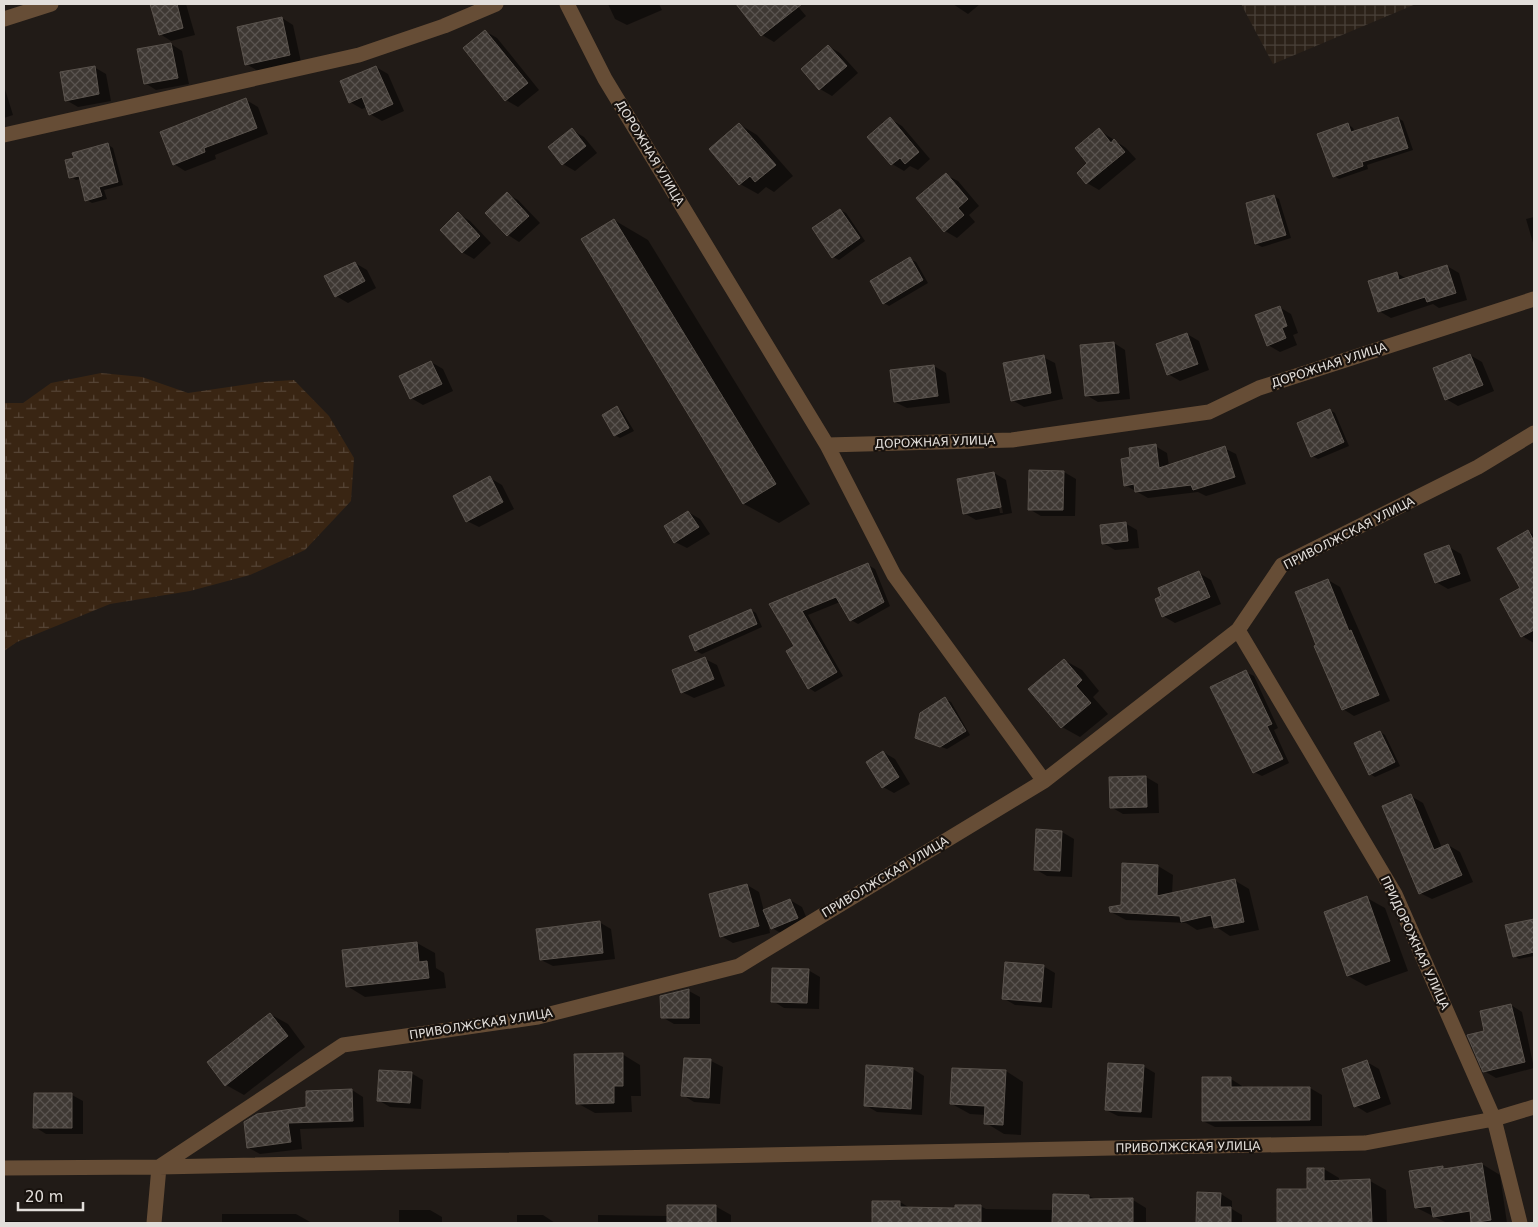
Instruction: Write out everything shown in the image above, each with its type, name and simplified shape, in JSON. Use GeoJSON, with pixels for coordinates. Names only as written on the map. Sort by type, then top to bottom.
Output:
{"type":"FeatureCollection","features":[{"type":"Feature","properties":{"kind":"street"},"geometry":{"type":"LineString","coordinates":[[4,19],[51,4]]}},
{"type":"Feature","properties":{"kind":"street"},"geometry":{"type":"LineString","coordinates":[[4,135],[358,55],[444,26],[496,4]]}},
{"type":"Feature","properties":{"kind":"street","name":"ДОРОЖНАЯ УЛИЦА"},"geometry":{"type":"LineString","coordinates":[[567,4],[605,79],[827,445],[1012,440],[1209,412],[1259,388],[1534,299]]}},
{"type":"Feature","properties":{"kind":"street","name":"ПРИВОЛЖСКАЯ УЛИЦА"},"geometry":{"type":"LineString","coordinates":[[159,1168],[344,1045],[538,1017],[739,966],[1044,781],[1238,630],[1282,565],[1478,467],[1534,433]]}},
{"type":"Feature","properties":{"kind":"street"},"geometry":{"type":"LineString","coordinates":[[827,445],[894,575],[1044,781]]}},
{"type":"Feature","properties":{"kind":"street","name":"ПРИДОРОЖНАЯ УЛИЦА"},"geometry":{"type":"LineString","coordinates":[[1238,630],[1395,894],[1494,1119],[1520,1223]]}},
{"type":"Feature","properties":{"kind":"street","name":"ПРИВОЛЖСКАЯ УЛИЦА"},"geometry":{"type":"LineString","coordinates":[[4,1168],[159,1168],[1365,1143],[1494,1119],[1534,1107]]}},
{"type":"Feature","properties":{"kind":"street"},"geometry":{"type":"LineString","coordinates":[[154,1223],[159,1168]]}},
{"type":"Feature","properties":{"kind":"shaded area"},"geometry":{"type":"Polygon","coordinates":[[[1241,4],[1416,4],[1273,64],[1241,4]]]}},
{"type":"Feature","properties":{"kind":"green space"},"geometry":{"type":"Polygon","coordinates":[[[101,373],[142,377],[188,393],[262,382],[294,380],[329,416],[354,458],[351,501],[305,550],[250,575],[190,591],[110,604],[17,642],[4,651],[4,403],[23,403],[51,383],[101,373]]]}},
{"type":"Feature","properties":{"kind":"building"},"geometry":{"type":"Polygon","coordinates":[[[150,4],[177,4],[183,28],[159,35],[150,4]]]}},
{"type":"Feature","properties":{"kind":"building"},"geometry":{"type":"Polygon","coordinates":[[[736,4],[802,4],[761,36],[736,4]]]}},
{"type":"Feature","properties":{"kind":"building"},"geometry":{"type":"Polygon","coordinates":[[[282,17],[290,55],[245,65],[237,27],[282,17]]]}},
{"type":"Feature","properties":{"kind":"building"},"geometry":{"type":"Polygon","coordinates":[[[485,30],[528,83],[505,101],[463,48],[485,30]]]}},
{"type":"Feature","properties":{"kind":"building"},"geometry":{"type":"Polygon","coordinates":[[[171,43],[178,78],[144,84],[137,49],[171,43]]]}},
{"type":"Feature","properties":{"kind":"building"},"geometry":{"type":"Polygon","coordinates":[[[828,45],[847,66],[819,90],[801,69],[828,45]]]}},
{"type":"Feature","properties":{"kind":"building"},"geometry":{"type":"Polygon","coordinates":[[[95,66],[99,94],[65,101],[60,72],[95,66]]]}},
{"type":"Feature","properties":{"kind":"building"},"geometry":{"type":"Polygon","coordinates":[[[376,66],[393,104],[369,115],[362,97],[349,103],[340,81],[376,66]]]}},
{"type":"Feature","properties":{"kind":"building"},"geometry":{"type":"Polygon","coordinates":[[[246,98],[257,128],[204,148],[205,152],[173,165],[160,132],[246,98]]]}},
{"type":"Feature","properties":{"kind":"building"},"geometry":{"type":"Polygon","coordinates":[[[890,117],[919,152],[905,164],[900,158],[891,165],[867,137],[890,117]]]}},
{"type":"Feature","properties":{"kind":"building"},"geometry":{"type":"Polygon","coordinates":[[[1398,117],[1408,148],[1362,162],[1363,166],[1333,177],[1317,134],[1348,123],[1351,132],[1398,117]]]}},
{"type":"Feature","properties":{"kind":"building"},"geometry":{"type":"Polygon","coordinates":[[[739,123],[776,165],[755,182],[750,176],[739,185],[709,149],[739,123]]]}},
{"type":"Feature","properties":{"kind":"building"},"geometry":{"type":"Polygon","coordinates":[[[572,128],[586,146],[562,165],[548,147],[572,128]]]}},
{"type":"Feature","properties":{"kind":"building"},"geometry":{"type":"Polygon","coordinates":[[[1099,128],[1111,143],[1114,139],[1125,152],[1086,184],[1077,173],[1087,163],[1075,148],[1099,128]]]}},
{"type":"Feature","properties":{"kind":"building"},"geometry":{"type":"Polygon","coordinates":[[[108,143],[118,182],[99,187],[102,196],[85,201],[79,176],[69,178],[65,160],[74,158],[72,153],[108,143]]]}},
{"type":"Feature","properties":{"kind":"building"},"geometry":{"type":"Polygon","coordinates":[[[946,173],[968,199],[958,208],[964,215],[944,232],[916,198],[946,173]]]}},
{"type":"Feature","properties":{"kind":"building"},"geometry":{"type":"Polygon","coordinates":[[[507,192],[529,216],[507,236],[485,213],[507,192]]]}},
{"type":"Feature","properties":{"kind":"building"},"geometry":{"type":"Polygon","coordinates":[[[1274,195],[1286,235],[1255,244],[1246,203],[1274,195]]]}},
{"type":"Feature","properties":{"kind":"building"},"geometry":{"type":"Polygon","coordinates":[[[840,209],[860,238],[832,258],[812,228],[840,209]]]}},
{"type":"Feature","properties":{"kind":"building"},"geometry":{"type":"Polygon","coordinates":[[[458,212],[480,236],[462,253],[440,230],[458,212]]]}},
{"type":"Feature","properties":{"kind":"building"},"geometry":{"type":"Polygon","coordinates":[[[614,219],[776,484],[743,504],[581,239],[614,219]]]}},
{"type":"Feature","properties":{"kind":"building"},"geometry":{"type":"Polygon","coordinates":[[[910,257],[923,280],[883,304],[870,281],[910,257]]]}},
{"type":"Feature","properties":{"kind":"building"},"geometry":{"type":"Polygon","coordinates":[[[355,262],[365,281],[335,297],[324,276],[355,262]]]}},
{"type":"Feature","properties":{"kind":"building"},"geometry":{"type":"Polygon","coordinates":[[[1447,265],[1456,293],[1427,302],[1425,297],[1378,312],[1368,281],[1397,272],[1399,280],[1447,265]]]}},
{"type":"Feature","properties":{"kind":"building"},"geometry":{"type":"Polygon","coordinates":[[[1280,306],[1287,326],[1282,328],[1286,338],[1267,346],[1255,315],[1280,306]]]}},
{"type":"Feature","properties":{"kind":"building"},"geometry":{"type":"Polygon","coordinates":[[[1187,333],[1198,364],[1167,375],[1156,344],[1187,333]]]}},
{"type":"Feature","properties":{"kind":"building"},"geometry":{"type":"Polygon","coordinates":[[[1114,342],[1119,393],[1085,396],[1080,345],[1114,342]]]}},
{"type":"Feature","properties":{"kind":"building"},"geometry":{"type":"Polygon","coordinates":[[[1470,354],[1483,385],[1445,400],[1433,368],[1470,354]]]}},
{"type":"Feature","properties":{"kind":"building"},"geometry":{"type":"Polygon","coordinates":[[[1044,355],[1051,393],[1011,401],[1003,363],[1044,355]]]}},
{"type":"Feature","properties":{"kind":"building"},"geometry":{"type":"Polygon","coordinates":[[[431,361],[442,384],[410,399],[399,376],[431,361]]]}},
{"type":"Feature","properties":{"kind":"building"},"geometry":{"type":"Polygon","coordinates":[[[934,365],[938,396],[894,402],[890,370],[934,365]]]}},
{"type":"Feature","properties":{"kind":"building"},"geometry":{"type":"Polygon","coordinates":[[[617,406],[629,428],[614,436],[602,415],[617,406]]]}},
{"type":"Feature","properties":{"kind":"building"},"geometry":{"type":"Polygon","coordinates":[[[1330,409],[1344,442],[1311,457],[1297,423],[1330,409]]]}},
{"type":"Feature","properties":{"kind":"building"},"geometry":{"type":"Polygon","coordinates":[[[1156,444],[1159,468],[1225,446],[1235,477],[1193,490],[1191,485],[1135,492],[1134,484],[1124,486],[1121,459],[1130,457],[1129,448],[1156,444]]]}},
{"type":"Feature","properties":{"kind":"building"},"geometry":{"type":"Polygon","coordinates":[[[1029,470],[1064,471],[1063,510],[1028,510],[1029,470]]]}},
{"type":"Feature","properties":{"kind":"building"},"geometry":{"type":"Polygon","coordinates":[[[994,472],[1001,507],[963,514],[957,479],[994,472]]]}},
{"type":"Feature","properties":{"kind":"building"},"geometry":{"type":"Polygon","coordinates":[[[490,476],[503,502],[466,522],[453,496],[490,476]]]}},
{"type":"Feature","properties":{"kind":"building"},"geometry":{"type":"Polygon","coordinates":[[[688,511],[699,527],[674,543],[664,526],[688,511]]]}},
{"type":"Feature","properties":{"kind":"building"},"geometry":{"type":"Polygon","coordinates":[[[1126,522],[1128,541],[1102,544],[1100,525],[1126,522]]]}},
{"type":"Feature","properties":{"kind":"building"},"geometry":{"type":"Polygon","coordinates":[[[1528,530],[1534,541],[1534,630],[1521,637],[1500,599],[1520,588],[1497,548],[1528,530]]]}},
{"type":"Feature","properties":{"kind":"building"},"geometry":{"type":"Polygon","coordinates":[[[1449,545],[1460,574],[1435,583],[1424,554],[1449,545]]]}},
{"type":"Feature","properties":{"kind":"building"},"geometry":{"type":"Polygon","coordinates":[[[868,563],[884,602],[850,621],[836,597],[802,611],[837,672],[808,689],[786,651],[794,646],[769,604],[868,563]]]}},
{"type":"Feature","properties":{"kind":"building"},"geometry":{"type":"Polygon","coordinates":[[[1199,571],[1210,597],[1162,617],[1155,599],[1161,596],[1158,588],[1199,571]]]}},
{"type":"Feature","properties":{"kind":"building"},"geometry":{"type":"Polygon","coordinates":[[[1328,579],[1349,631],[1351,630],[1379,695],[1342,710],[1314,646],[1316,645],[1295,592],[1328,579]]]}},
{"type":"Feature","properties":{"kind":"building"},"geometry":{"type":"Polygon","coordinates":[[[751,609],[757,624],[695,651],[689,636],[751,609]]]}},
{"type":"Feature","properties":{"kind":"building"},"geometry":{"type":"Polygon","coordinates":[[[705,657],[714,679],[681,693],[672,670],[705,657]]]}},
{"type":"Feature","properties":{"kind":"building"},"geometry":{"type":"Polygon","coordinates":[[[1064,659],[1082,680],[1076,686],[1091,703],[1061,728],[1028,689],[1064,659]]]}},
{"type":"Feature","properties":{"kind":"building"},"geometry":{"type":"Polygon","coordinates":[[[1246,670],[1272,724],[1267,726],[1283,759],[1253,773],[1210,687],[1246,670]]]}},
{"type":"Feature","properties":{"kind":"building"},"geometry":{"type":"Polygon","coordinates":[[[945,697],[966,731],[940,747],[915,738],[920,713],[945,697]]]}},
{"type":"Feature","properties":{"kind":"building"},"geometry":{"type":"Polygon","coordinates":[[[1380,731],[1395,762],[1369,775],[1354,743],[1380,731]]]}},
{"type":"Feature","properties":{"kind":"building"},"geometry":{"type":"Polygon","coordinates":[[[883,751],[899,777],[882,788],[866,762],[883,751]]]}},
{"type":"Feature","properties":{"kind":"building"},"geometry":{"type":"Polygon","coordinates":[[[1146,776],[1147,807],[1110,808],[1109,777],[1146,776]]]}},
{"type":"Feature","properties":{"kind":"building"},"geometry":{"type":"Polygon","coordinates":[[[1411,794],[1434,850],[1448,844],[1462,875],[1419,894],[1382,806],[1411,794]]]}},
{"type":"Feature","properties":{"kind":"building"},"geometry":{"type":"Polygon","coordinates":[[[1036,829],[1062,831],[1060,871],[1034,870],[1036,829]]]}},
{"type":"Feature","properties":{"kind":"building"},"geometry":{"type":"Polygon","coordinates":[[[1122,863],[1158,865],[1157,896],[1235,879],[1244,922],[1214,928],[1211,915],[1181,922],[1180,916],[1110,912],[1109,907],[1121,905],[1122,863]]]}},
{"type":"Feature","properties":{"kind":"building"},"geometry":{"type":"Polygon","coordinates":[[[747,884],[759,926],[720,937],[709,894],[747,884]]]}},
{"type":"Feature","properties":{"kind":"building"},"geometry":{"type":"Polygon","coordinates":[[[1367,896],[1390,961],[1347,976],[1324,912],[1367,896]]]}},
{"type":"Feature","properties":{"kind":"building"},"geometry":{"type":"Polygon","coordinates":[[[790,899],[798,918],[771,929],[763,910],[790,899]]]}},
{"type":"Feature","properties":{"kind":"building"},"geometry":{"type":"Polygon","coordinates":[[[1534,919],[1534,952],[1513,957],[1505,925],[1534,919]]]}},
{"type":"Feature","properties":{"kind":"building"},"geometry":{"type":"Polygon","coordinates":[[[600,921],[603,953],[540,960],[536,929],[600,921]]]}},
{"type":"Feature","properties":{"kind":"building"},"geometry":{"type":"Polygon","coordinates":[[[417,942],[419,962],[427,961],[429,978],[346,987],[342,950],[417,942]]]}},
{"type":"Feature","properties":{"kind":"building"},"geometry":{"type":"Polygon","coordinates":[[[1005,962],[1044,965],[1041,1002],[1002,999],[1005,962]]]}},
{"type":"Feature","properties":{"kind":"building"},"geometry":{"type":"Polygon","coordinates":[[[772,968],[809,969],[807,1003],[771,1002],[772,968]]]}},
{"type":"Feature","properties":{"kind":"building"},"geometry":{"type":"Polygon","coordinates":[[[689,989],[689,1018],[661,1018],[660,996],[689,989]]]}},
{"type":"Feature","properties":{"kind":"building"},"geometry":{"type":"Polygon","coordinates":[[[1511,1004],[1525,1062],[1483,1072],[1467,1035],[1484,1031],[1480,1011],[1511,1004]]]}},
{"type":"Feature","properties":{"kind":"building"},"geometry":{"type":"Polygon","coordinates":[[[270,1013],[288,1036],[225,1086],[207,1062],[270,1013]]]}},
{"type":"Feature","properties":{"kind":"building"},"geometry":{"type":"Polygon","coordinates":[[[623,1053],[623,1086],[614,1086],[614,1103],[576,1104],[574,1054],[623,1053]]]}},
{"type":"Feature","properties":{"kind":"building"},"geometry":{"type":"Polygon","coordinates":[[[684,1058],[711,1059],[709,1098],[681,1096],[684,1058]]]}},
{"type":"Feature","properties":{"kind":"building"},"geometry":{"type":"Polygon","coordinates":[[[1367,1060],[1380,1098],[1354,1107],[1342,1069],[1367,1060]]]}},
{"type":"Feature","properties":{"kind":"building"},"geometry":{"type":"Polygon","coordinates":[[[1108,1063],[1144,1065],[1141,1112],[1105,1110],[1108,1063]]]}},
{"type":"Feature","properties":{"kind":"building"},"geometry":{"type":"Polygon","coordinates":[[[866,1065],[913,1068],[911,1109],[864,1106],[866,1065]]]}},
{"type":"Feature","properties":{"kind":"building"},"geometry":{"type":"Polygon","coordinates":[[[952,1068],[1006,1070],[1003,1125],[984,1124],[985,1106],[950,1104],[952,1068]]]}},
{"type":"Feature","properties":{"kind":"building"},"geometry":{"type":"Polygon","coordinates":[[[379,1070],[412,1072],[410,1103],[377,1101],[379,1070]]]}},
{"type":"Feature","properties":{"kind":"building"},"geometry":{"type":"Polygon","coordinates":[[[1202,1077],[1231,1077],[1231,1087],[1310,1087],[1310,1120],[1202,1121],[1202,1077]]]}},
{"type":"Feature","properties":{"kind":"building"},"geometry":{"type":"Polygon","coordinates":[[[352,1089],[353,1121],[288,1123],[291,1142],[247,1148],[244,1122],[257,1114],[306,1107],[306,1091],[352,1089]]]}},
{"type":"Feature","properties":{"kind":"building"},"geometry":{"type":"Polygon","coordinates":[[[34,1093],[72,1093],[72,1128],[33,1128],[34,1093]]]}},
{"type":"Feature","properties":{"kind":"building"},"geometry":{"type":"Polygon","coordinates":[[[1482,1163],[1491,1220],[1471,1223],[1470,1211],[1433,1217],[1431,1206],[1415,1208],[1409,1171],[1443,1166],[1443,1169],[1482,1163]]]}},
{"type":"Feature","properties":{"kind":"building"},"geometry":{"type":"Polygon","coordinates":[[[1307,1168],[1324,1168],[1324,1181],[1370,1179],[1372,1223],[1277,1223],[1277,1189],[1307,1189],[1307,1168]]]}},
{"type":"Feature","properties":{"kind":"building"},"geometry":{"type":"Polygon","coordinates":[[[1197,1192],[1221,1193],[1220,1207],[1231,1207],[1231,1223],[1196,1223],[1197,1192]]]}},
{"type":"Feature","properties":{"kind":"building"},"geometry":{"type":"Polygon","coordinates":[[[1053,1194],[1089,1195],[1089,1199],[1133,1198],[1133,1223],[1052,1223],[1053,1194]]]}},
{"type":"Feature","properties":{"kind":"building"},"geometry":{"type":"Polygon","coordinates":[[[872,1201],[900,1201],[900,1207],[955,1208],[955,1205],[981,1205],[981,1223],[872,1223],[872,1201]]]}},
{"type":"Feature","properties":{"kind":"building"},"geometry":{"type":"Polygon","coordinates":[[[667,1205],[716,1205],[716,1223],[667,1223],[667,1205]]]}}]}
